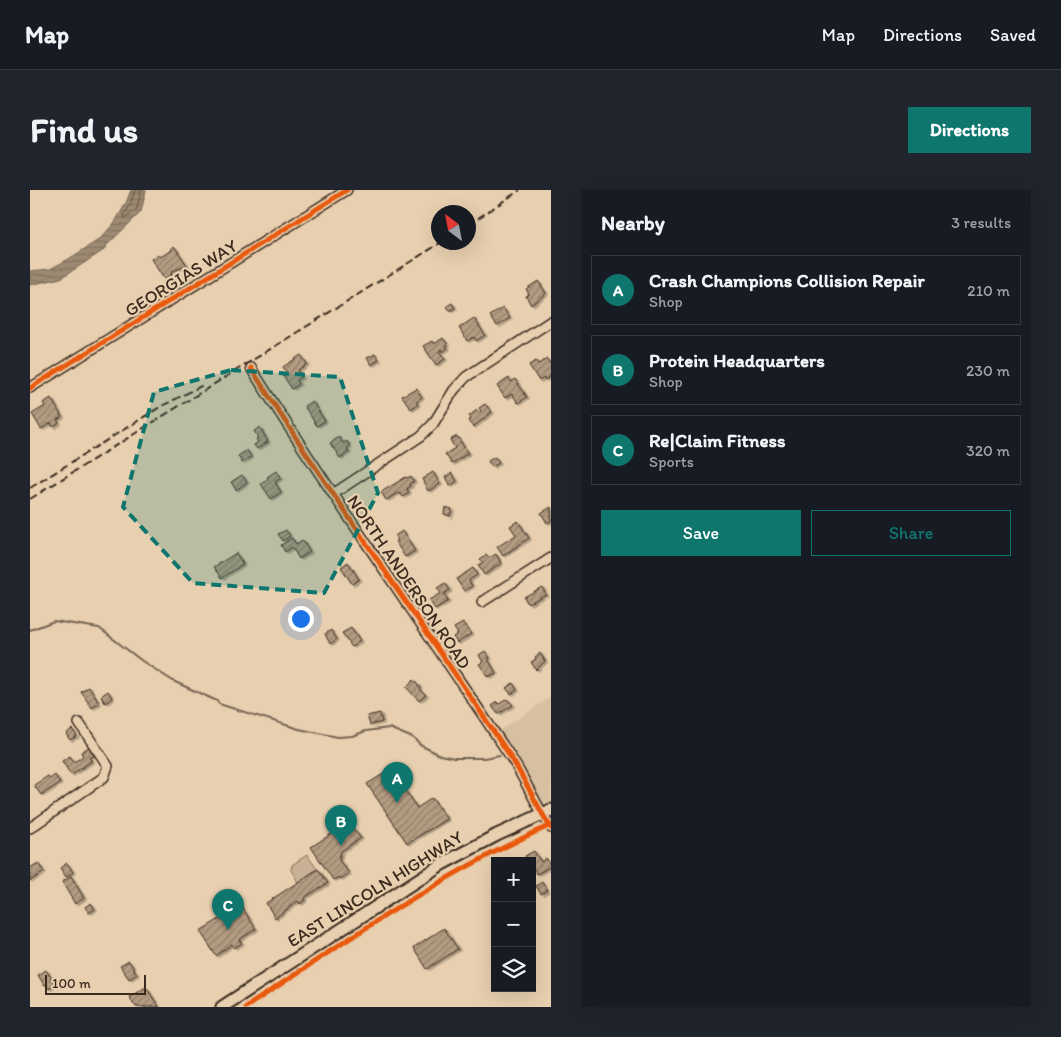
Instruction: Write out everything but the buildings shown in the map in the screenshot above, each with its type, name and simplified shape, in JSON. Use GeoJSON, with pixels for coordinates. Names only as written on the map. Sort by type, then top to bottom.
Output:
{"type":"FeatureCollection","features":[{"type":"Feature","properties":{"kind":"main road","name":"EAST LINCOLN HIGHWAY"},"geometry":{"type":"LineString","coordinates":[[222,1007],[442,864],[546,812]]}},
{"type":"Feature","properties":{"kind":"street","name":"GEORGIAS WAY"},"geometry":{"type":"LineString","coordinates":[[30,388],[347,190]]}},
{"type":"Feature","properties":{"kind":"street"},"geometry":{"type":"LineString","coordinates":[[333,494],[421,436],[433,424],[454,390],[466,377],[551,321]]}},
{"type":"Feature","properties":{"kind":"street","name":"NORTH ANDERSON ROAD"},"geometry":{"type":"LineString","coordinates":[[251,368],[333,494],[511,758],[546,812],[551,828]]}},
{"type":"Feature","properties":{"kind":"street"},"geometry":{"type":"LineString","coordinates":[[482,602],[551,558]]}},
{"type":"Feature","properties":{"kind":"street"},"geometry":{"type":"LineString","coordinates":[[30,828],[104,777],[108,766],[79,723]]}},
{"type":"Feature","properties":{"kind":"highlighted area"},"geometry":{"type":"Polygon","coordinates":[[[231,370],[340,377],[378,493],[324,593],[193,583],[123,507],[154,392],[231,370]]]}},
{"type":"Feature","properties":{"kind":"shaded area"},"geometry":{"type":"Polygon","coordinates":[[[551,697],[551,809],[542,812],[496,733],[551,697]]]}},
{"type":"Feature","properties":{"kind":"shaded area"},"geometry":{"type":"Polygon","coordinates":[[[307,855],[317,869],[298,882],[291,870],[292,865],[307,855]]]}},
{"type":"Feature","properties":{"kind":"water"},"geometry":{"type":"Polygon","coordinates":[[[131,190],[146,190],[141,212],[104,250],[61,278],[30,285],[30,271],[50,269],[100,239],[115,222],[131,190]]]}},
{"type":"Feature","properties":{"kind":"waterway"},"geometry":{"type":"LineString","coordinates":[[30,630],[54,621],[99,628],[142,661],[173,681],[217,701],[219,704],[299,729],[338,737],[389,728],[413,738],[420,745],[440,755],[454,758],[484,758],[500,755]]}},
{"type":"Feature","properties":{"kind":"railway"},"geometry":{"type":"LineString","coordinates":[[476,220],[520,190]]}},
{"type":"Feature","properties":{"kind":"railway"},"geometry":{"type":"LineString","coordinates":[[30,499],[431,249]]}},
{"type":"Feature","properties":{"kind":"railway"},"geometry":{"type":"LineString","coordinates":[[30,488],[160,407],[203,385]]}},
{"type":"Feature","properties":{"kind":"cycle path"},"geometry":{"type":"LineString","coordinates":[[30,388],[347,190]]}},
{"type":"Feature","properties":{"kind":"cycle path"},"geometry":{"type":"LineString","coordinates":[[251,368],[314,466],[510,756],[551,828]]}},
{"type":"Feature","properties":{"kind":"cycle path"},"geometry":{"type":"LineString","coordinates":[[246,1007],[433,887],[471,865],[551,825]]}},
{"type":"Feature","properties":{"kind":"place","name":"Crash Champions Collision Repair"},"geometry":{"type":"Point","coordinates":[397,803]}},
{"type":"Feature","properties":{"kind":"place","name":"Protein Headquarters"},"geometry":{"type":"Point","coordinates":[341,846]}},
{"type":"Feature","properties":{"kind":"place","name":"Re|Claim Fitness"},"geometry":{"type":"Point","coordinates":[228,930]}}]}
